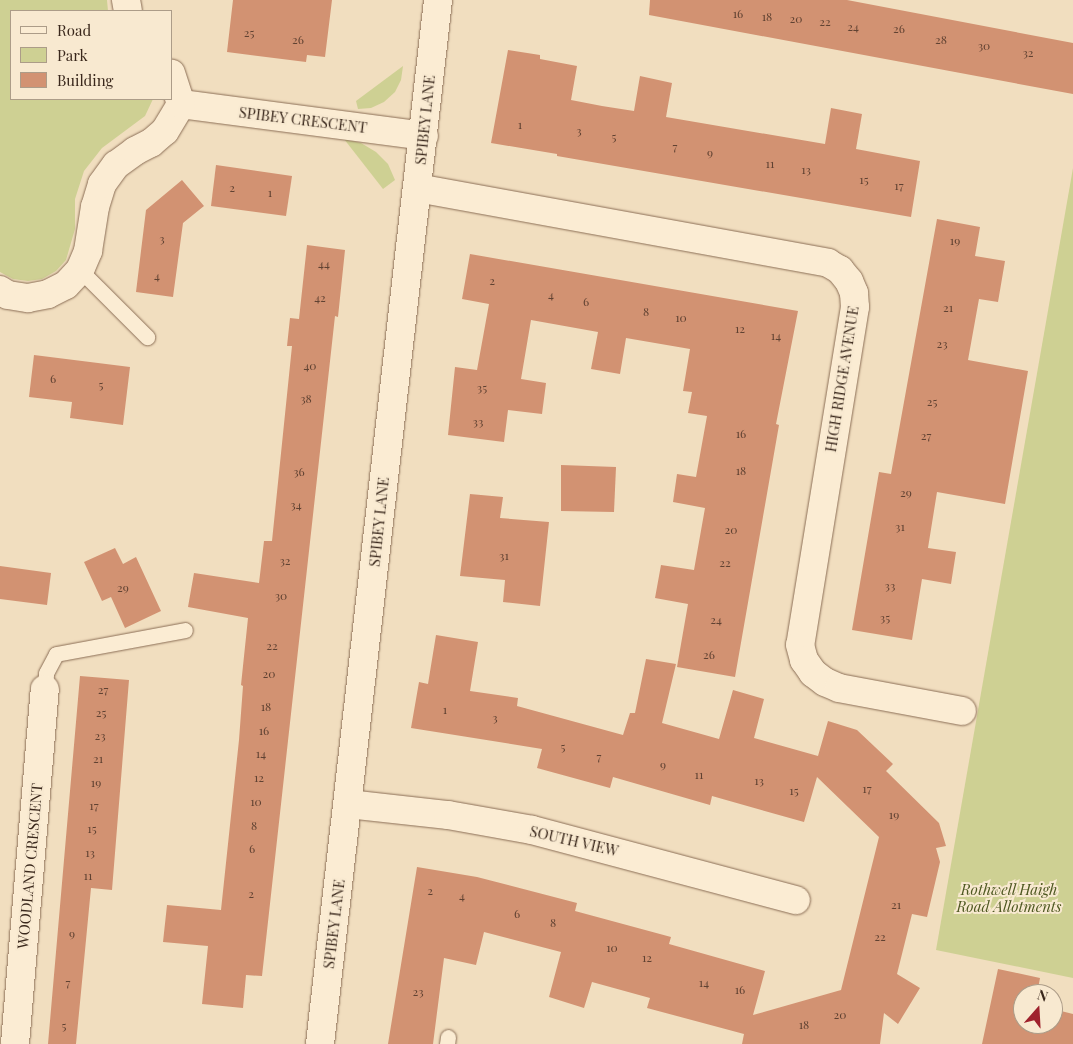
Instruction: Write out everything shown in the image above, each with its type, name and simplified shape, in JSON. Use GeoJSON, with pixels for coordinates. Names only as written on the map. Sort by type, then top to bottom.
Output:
{"type":"FeatureCollection","features":[{"type":"Feature","properties":{"kind":"street","name":"SPIBEY LANE"},"geometry":{"type":"LineString","coordinates":[[320,1044],[438,0]]}},
{"type":"Feature","properties":{"kind":"street"},"geometry":{"type":"LineString","coordinates":[[0,290],[8,295],[28,298],[48,294],[66,285],[80,270],[88,251],[94,207],[102,184],[116,165],[135,151],[151,143],[164,131],[181,104],[172,77]]}},
{"type":"Feature","properties":{"kind":"street","name":"SPIBEY CRESCENT"},"geometry":{"type":"LineString","coordinates":[[181,104],[424,136]]}},
{"type":"Feature","properties":{"kind":"street","name":"HIGH RIDGE AVENUE"},"geometry":{"type":"LineString","coordinates":[[417,188],[828,263],[840,270],[849,280],[854,293],[855,307],[800,645],[804,660],[813,673],[824,682],[839,688],[962,711]]}},
{"type":"Feature","properties":{"kind":"street","name":"WOODLAND CRESCENT"},"geometry":{"type":"LineString","coordinates":[[15,1044],[45,689]]}},
{"type":"Feature","properties":{"kind":"street","name":"SOUTH VIEW"},"geometry":{"type":"LineString","coordinates":[[348,804],[448,815],[532,830],[796,900]]}},
{"type":"Feature","properties":{"kind":"lane"},"geometry":{"type":"LineString","coordinates":[[80,270],[147,337]]}},
{"type":"Feature","properties":{"kind":"lane"},"geometry":{"type":"LineString","coordinates":[[45,689],[46,673],[56,654],[185,630]]}},
{"type":"Feature","properties":{"kind":"green space"},"geometry":{"type":"Polygon","coordinates":[[[0,0],[107,0],[108,10],[10,10],[10,100],[153,100],[145,116],[102,148],[84,171],[75,199],[75,229],[66,260],[56,271],[42,279],[28,281],[13,279],[0,272],[0,0]]]}},
{"type":"Feature","properties":{"kind":"green space"},"geometry":{"type":"Polygon","coordinates":[[[403,66],[401,80],[395,92],[384,102],[371,108],[358,109],[356,101],[403,66]]]}},
{"type":"Feature","properties":{"kind":"green space"},"geometry":{"type":"Polygon","coordinates":[[[344,139],[361,143],[376,152],[388,164],[395,180],[383,189],[344,139]]]}},
{"type":"Feature","properties":{"kind":"green space","name":"Rothwell Haigh Road Allotments"},"geometry":{"type":"Polygon","coordinates":[[[1073,168],[1073,978],[936,950],[1073,168]]]}},
{"type":"Feature","properties":{"kind":"building"},"geometry":{"type":"Polygon","coordinates":[[[233,0],[332,0],[325,57],[307,55],[306,62],[227,52],[233,0]]]}},
{"type":"Feature","properties":{"kind":"building"},"geometry":{"type":"Polygon","coordinates":[[[650,0],[847,0],[1073,43],[1073,94],[649,15],[650,0]]]}},
{"type":"Feature","properties":{"kind":"building"},"geometry":{"type":"Polygon","coordinates":[[[508,50],[540,55],[540,59],[577,66],[571,100],[602,106],[634,111],[640,76],[672,83],[666,117],[825,144],[831,108],[862,114],[856,149],[920,161],[911,217],[491,143],[508,50]]]}},
{"type":"Feature","properties":{"kind":"building"},"geometry":{"type":"Polygon","coordinates":[[[216,165],[292,176],[286,216],[211,206],[216,165]]]}},
{"type":"Feature","properties":{"kind":"building"},"geometry":{"type":"Polygon","coordinates":[[[182,180],[204,206],[183,223],[173,297],[136,292],[146,210],[182,180]]]}},
{"type":"Feature","properties":{"kind":"building"},"geometry":{"type":"Polygon","coordinates":[[[937,219],[980,227],[975,256],[1005,261],[998,302],[979,299],[968,360],[1028,371],[1005,504],[937,492],[928,548],[956,552],[951,584],[922,579],[912,640],[852,630],[879,472],[891,474],[937,219]]]}},
{"type":"Feature","properties":{"kind":"building"},"geometry":{"type":"Polygon","coordinates":[[[307,245],[345,250],[338,317],[335,316],[262,976],[246,975],[243,1008],[202,1004],[208,946],[163,942],[167,905],[221,910],[239,740],[243,686],[241,685],[248,618],[188,607],[194,573],[259,583],[264,541],[272,541],[292,346],[287,346],[290,318],[299,319],[307,245]]]}},
{"type":"Feature","properties":{"kind":"building"},"geometry":{"type":"Polygon","coordinates":[[[470,254],[798,311],[776,424],[779,425],[735,677],[677,667],[688,604],[655,598],[661,565],[694,570],[705,508],[673,502],[677,474],[696,477],[707,416],[688,413],[692,392],[683,391],[690,349],[626,338],[620,374],[591,369],[598,332],[531,320],[521,379],[546,383],[542,414],[508,410],[504,442],[448,435],[455,367],[477,370],[489,304],[462,299],[470,254]]]}},
{"type":"Feature","properties":{"kind":"building"},"geometry":{"type":"Polygon","coordinates":[[[34,355],[130,367],[123,425],[70,418],[72,402],[29,397],[34,355]]]}},
{"type":"Feature","properties":{"kind":"building"},"geometry":{"type":"Polygon","coordinates":[[[561,465],[616,467],[614,512],[561,511],[561,465]]]}},
{"type":"Feature","properties":{"kind":"building"},"geometry":{"type":"Polygon","coordinates":[[[470,494],[503,497],[500,518],[549,522],[540,606],[503,602],[505,580],[460,576],[470,494]]]}},
{"type":"Feature","properties":{"kind":"building"},"geometry":{"type":"Polygon","coordinates":[[[115,548],[123,564],[136,557],[161,611],[125,628],[111,597],[102,601],[84,562],[115,548]]]}},
{"type":"Feature","properties":{"kind":"building"},"geometry":{"type":"Polygon","coordinates":[[[0,566],[51,573],[47,605],[0,599],[0,566]]]}},
{"type":"Feature","properties":{"kind":"building"},"geometry":{"type":"Polygon","coordinates":[[[436,635],[478,642],[470,691],[518,698],[517,706],[623,735],[630,713],[635,713],[646,659],[676,664],[662,723],[719,739],[733,690],[764,699],[754,738],[818,756],[828,721],[857,730],[893,764],[886,771],[939,823],[946,846],[936,848],[940,862],[927,917],[912,914],[897,974],[920,988],[898,1024],[884,1013],[880,1044],[742,1044],[744,1034],[647,1008],[650,998],[592,982],[584,1008],[549,997],[561,952],[484,932],[476,965],[444,958],[433,1044],[388,1044],[417,867],[477,877],[577,903],[575,911],[671,937],[669,944],[765,971],[753,1015],[841,990],[879,837],[817,777],[804,822],[712,796],[710,805],[613,777],[610,788],[537,768],[542,749],[411,728],[419,682],[428,684],[436,635]]]}},
{"type":"Feature","properties":{"kind":"building"},"geometry":{"type":"Polygon","coordinates":[[[80,676],[129,680],[112,890],[91,888],[76,1044],[48,1044],[80,676]]]}},
{"type":"Feature","properties":{"kind":"building"},"geometry":{"type":"Polygon","coordinates":[[[998,969],[1040,978],[1039,984],[1013,984],[1013,1034],[1063,1034],[1063,1012],[1073,1014],[1073,1044],[982,1044],[998,969]]]}}]}
